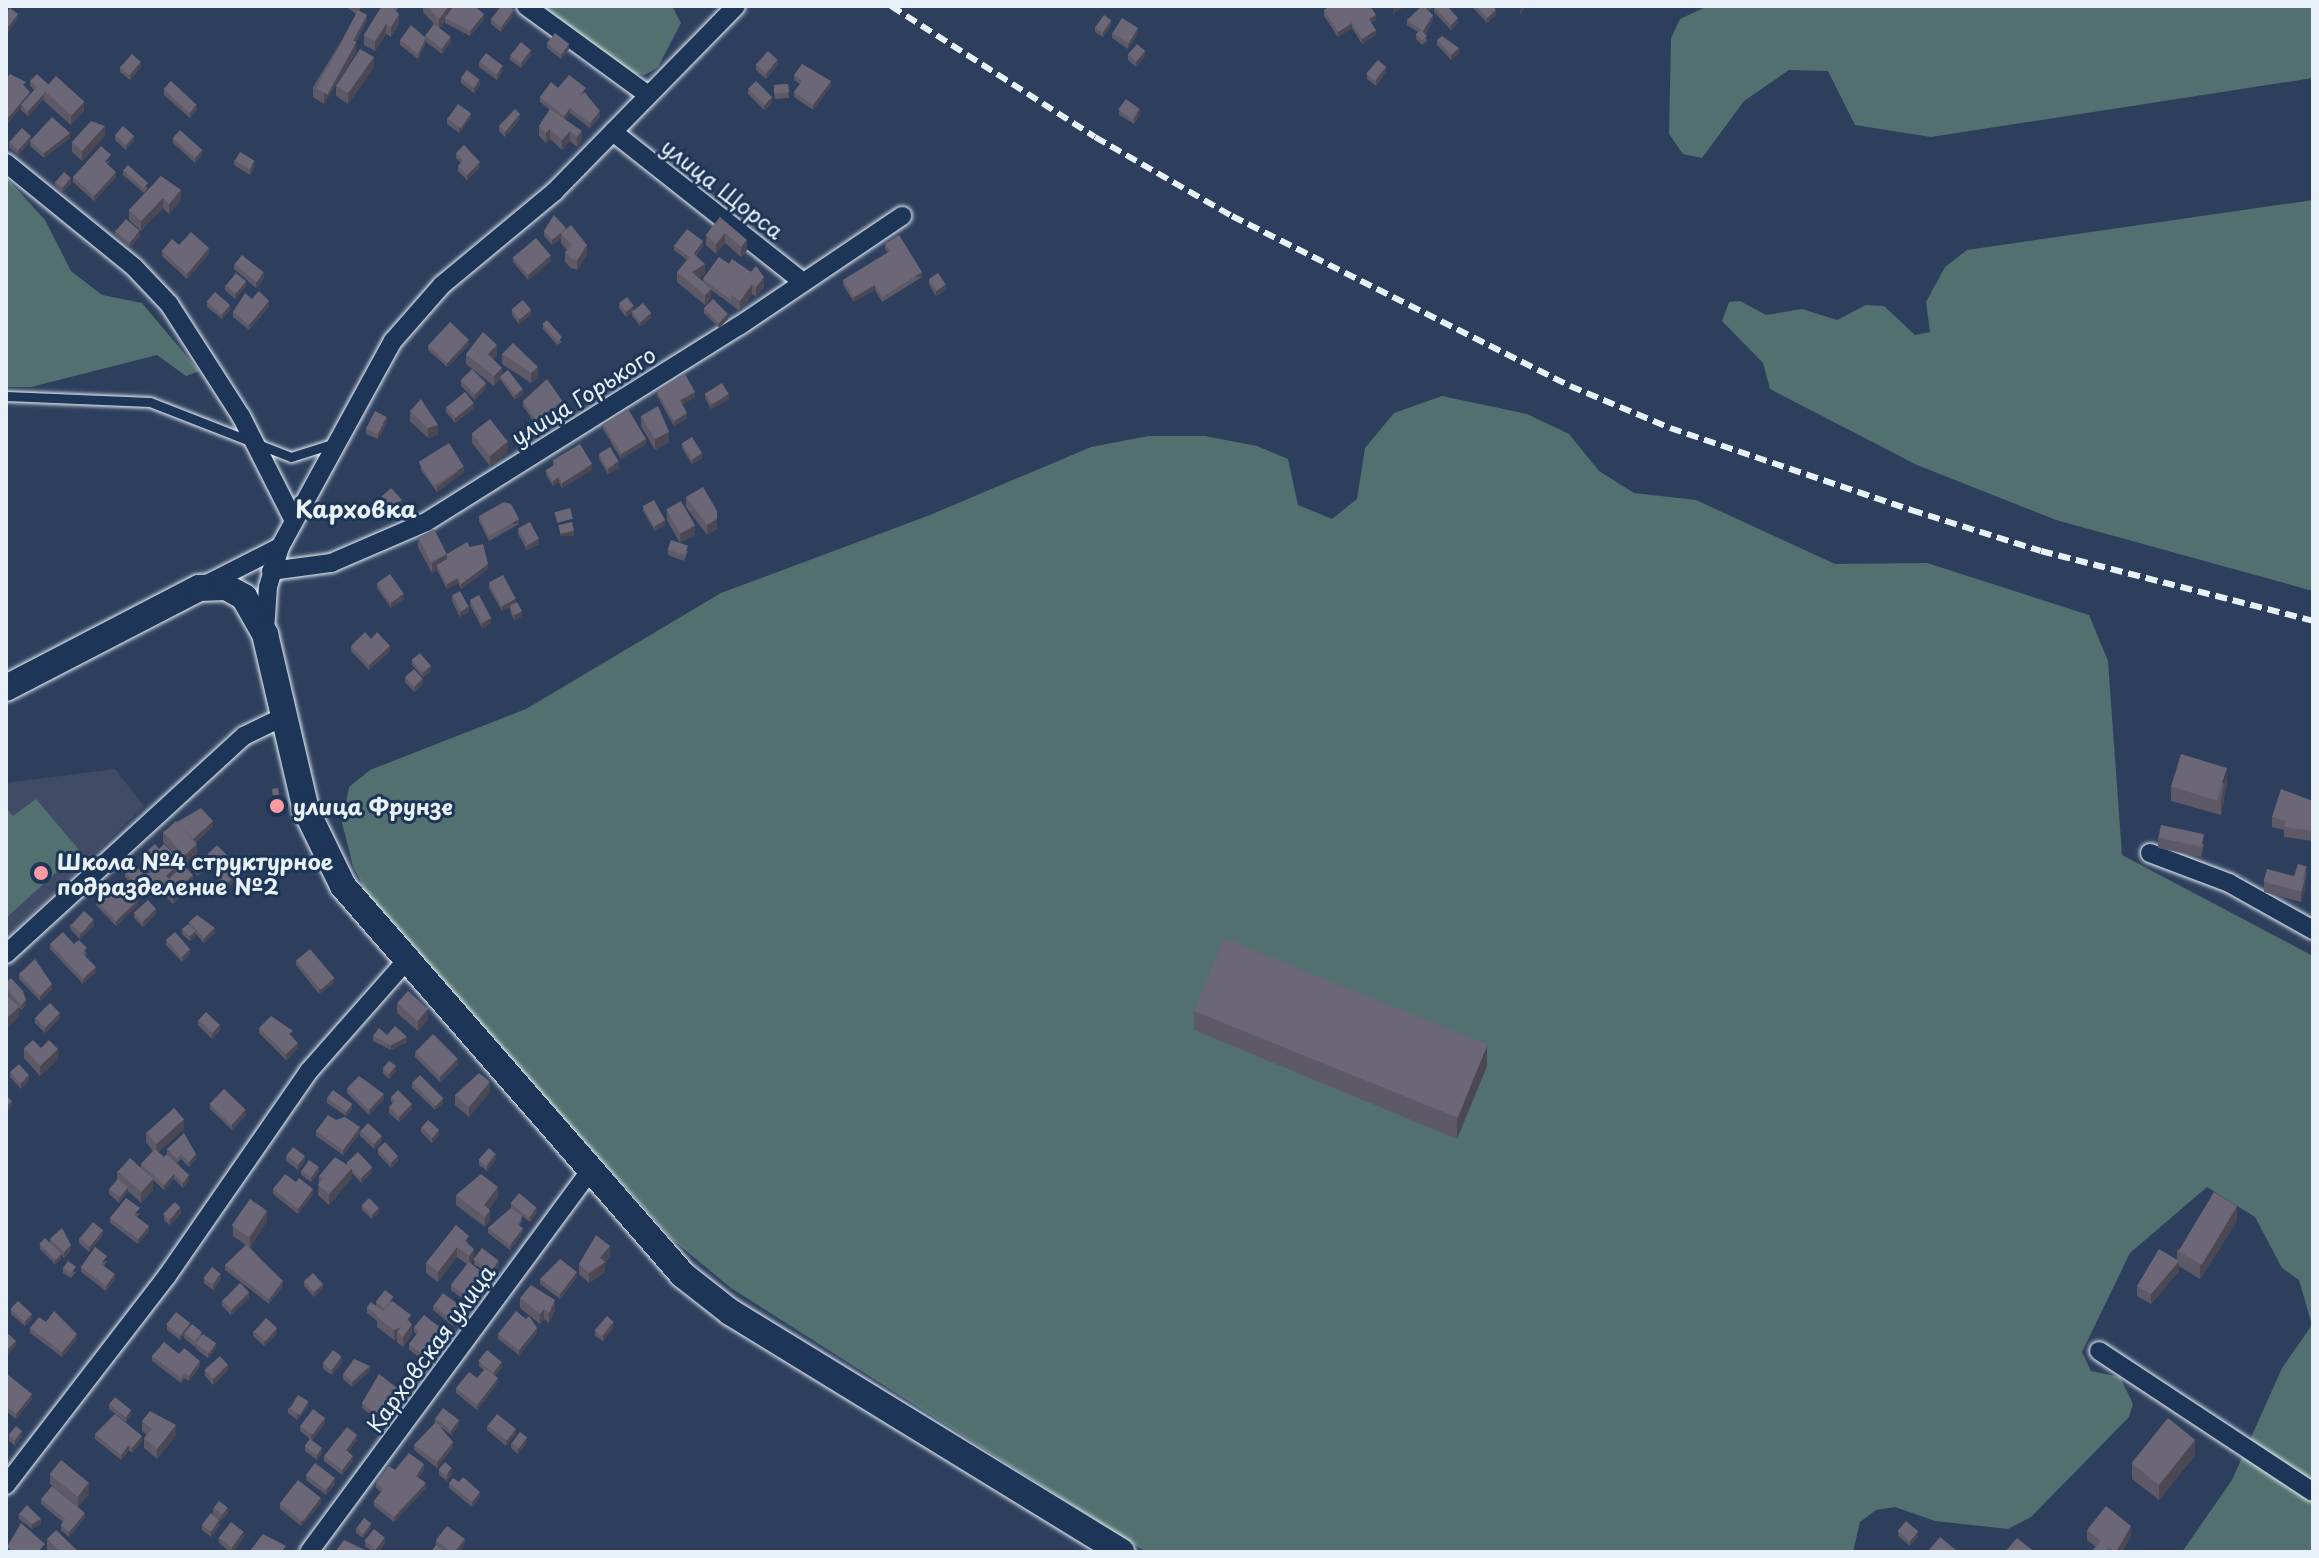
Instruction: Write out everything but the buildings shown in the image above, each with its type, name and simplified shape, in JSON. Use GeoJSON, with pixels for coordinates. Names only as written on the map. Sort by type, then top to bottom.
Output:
{"type":"FeatureCollection","features":[{"type":"Feature","properties":{"kind":"street"},"geometry":{"type":"LineString","coordinates":[[526,6],[648,95]]}},
{"type":"Feature","properties":{"kind":"street"},"geometry":{"type":"LineString","coordinates":[[736,6],[554,192],[416,311],[393,341],[293,519],[271,571],[265,634],[306,810],[322,849],[343,886],[683,1275],[730,1312],[1121,1552]]}},
{"type":"Feature","properties":{"kind":"street","name":"улица Щорса"},"geometry":{"type":"LineString","coordinates":[[613,132],[803,282]]}},
{"type":"Feature","properties":{"kind":"street"},"geometry":{"type":"LineString","coordinates":[[6,163],[153,285],[197,343],[257,445],[293,519]]}},
{"type":"Feature","properties":{"kind":"street","name":"улица Горького"},"geometry":{"type":"LineString","coordinates":[[271,571],[309,569],[397,539],[902,216]]}},
{"type":"Feature","properties":{"kind":"street"},"geometry":{"type":"LineString","coordinates":[[6,688],[280,547]]}},
{"type":"Feature","properties":{"kind":"street"},"geometry":{"type":"LineString","coordinates":[[199,588],[236,591],[265,634]]}},
{"type":"Feature","properties":{"kind":"street"},"geometry":{"type":"LineString","coordinates":[[6,954],[244,736],[283,717]]}},
{"type":"Feature","properties":{"kind":"street"},"geometry":{"type":"LineString","coordinates":[[2150,853],[2229,883],[2313,930]]}},
{"type":"Feature","properties":{"kind":"street"},"geometry":{"type":"LineString","coordinates":[[6,1485],[158,1288],[309,1071],[406,961]]}},
{"type":"Feature","properties":{"kind":"street","name":"Карховская улица"},"geometry":{"type":"LineString","coordinates":[[309,1552],[590,1171]]}},
{"type":"Feature","properties":{"kind":"street"},"geometry":{"type":"LineString","coordinates":[[2099,1351],[2313,1492]]}},
{"type":"Feature","properties":{"kind":"lane"},"geometry":{"type":"LineString","coordinates":[[6,396],[150,402],[291,457],[320,452],[335,442]]}},
{"type":"Feature","properties":{"kind":"shaded area","name":"Школа №4 структурное подразделение №2"},"geometry":{"type":"Polygon","coordinates":[[[115,769],[144,806],[6,940],[6,783],[115,769]]]}},
{"type":"Feature","properties":{"kind":"green space"},"geometry":{"type":"Polygon","coordinates":[[[539,6],[672,6],[681,23],[658,67],[645,75],[631,73],[539,6]]]}},
{"type":"Feature","properties":{"kind":"green space"},"geometry":{"type":"Polygon","coordinates":[[[1708,6],[2313,6],[2313,78],[1931,137],[1855,125],[1828,71],[1789,70],[1744,101],[1702,158],[1683,154],[1669,134],[1671,38],[1680,19],[1708,6]]]}},
{"type":"Feature","properties":{"kind":"green space"},"geometry":{"type":"Polygon","coordinates":[[[6,177],[45,220],[71,271],[102,295],[142,303],[199,371],[186,376],[157,355],[31,387],[6,387],[6,177]]]}},
{"type":"Feature","properties":{"kind":"green space"},"geometry":{"type":"Polygon","coordinates":[[[2313,200],[2313,591],[2056,520],[1917,465],[1770,389],[1763,363],[1722,321],[1729,302],[1740,301],[1766,315],[1802,309],[1837,320],[1866,305],[1884,306],[1915,335],[1930,332],[1926,302],[1945,267],[1967,250],[2313,200]]]}},
{"type":"Feature","properties":{"kind":"green space"},"geometry":{"type":"Polygon","coordinates":[[[1442,396],[1527,414],[1569,434],[1599,471],[1634,493],[1696,500],[1835,564],[1927,563],[2089,615],[2108,661],[2122,855],[2313,956],[2313,1552],[2182,1552],[2232,1480],[2282,1368],[2312,1325],[2299,1280],[2282,1268],[2255,1217],[2207,1187],[2130,1253],[2082,1352],[2091,1371],[2120,1377],[2133,1404],[2129,1417],[2031,1517],[2008,1529],[1935,1521],[1895,1507],[1876,1510],[1860,1522],[1853,1552],[1146,1552],[731,1288],[673,1240],[373,906],[353,866],[342,823],[349,787],[370,770],[526,709],[721,593],[930,515],[1091,447],[1148,436],[1205,436],[1257,446],[1288,459],[1298,505],[1332,519],[1357,499],[1365,448],[1394,413],[1442,396]]]}},
{"type":"Feature","properties":{"kind":"green space"},"geometry":{"type":"Polygon","coordinates":[[[36,799],[80,851],[6,918],[6,808],[13,816],[36,799]]]}},
{"type":"Feature","properties":{"kind":"railway"},"geometry":{"type":"LineString","coordinates":[[891,6],[1095,137],[1232,216],[1570,386],[1670,428],[1911,510],[2041,551],[2313,621]]}},
{"type":"Feature","properties":{"kind":"place","name":"улица Фрунзе"},"geometry":{"type":"Point","coordinates":[277,806]}},
{"type":"Feature","properties":{"kind":"place","name":"Школа №4 структурное подразделение №2"},"geometry":{"type":"Point","coordinates":[41,873]}},
{"type":"Feature","properties":{"kind":"district","name":"Карховка"},"geometry":{"type":"Point","coordinates":[356,509]}}]}
